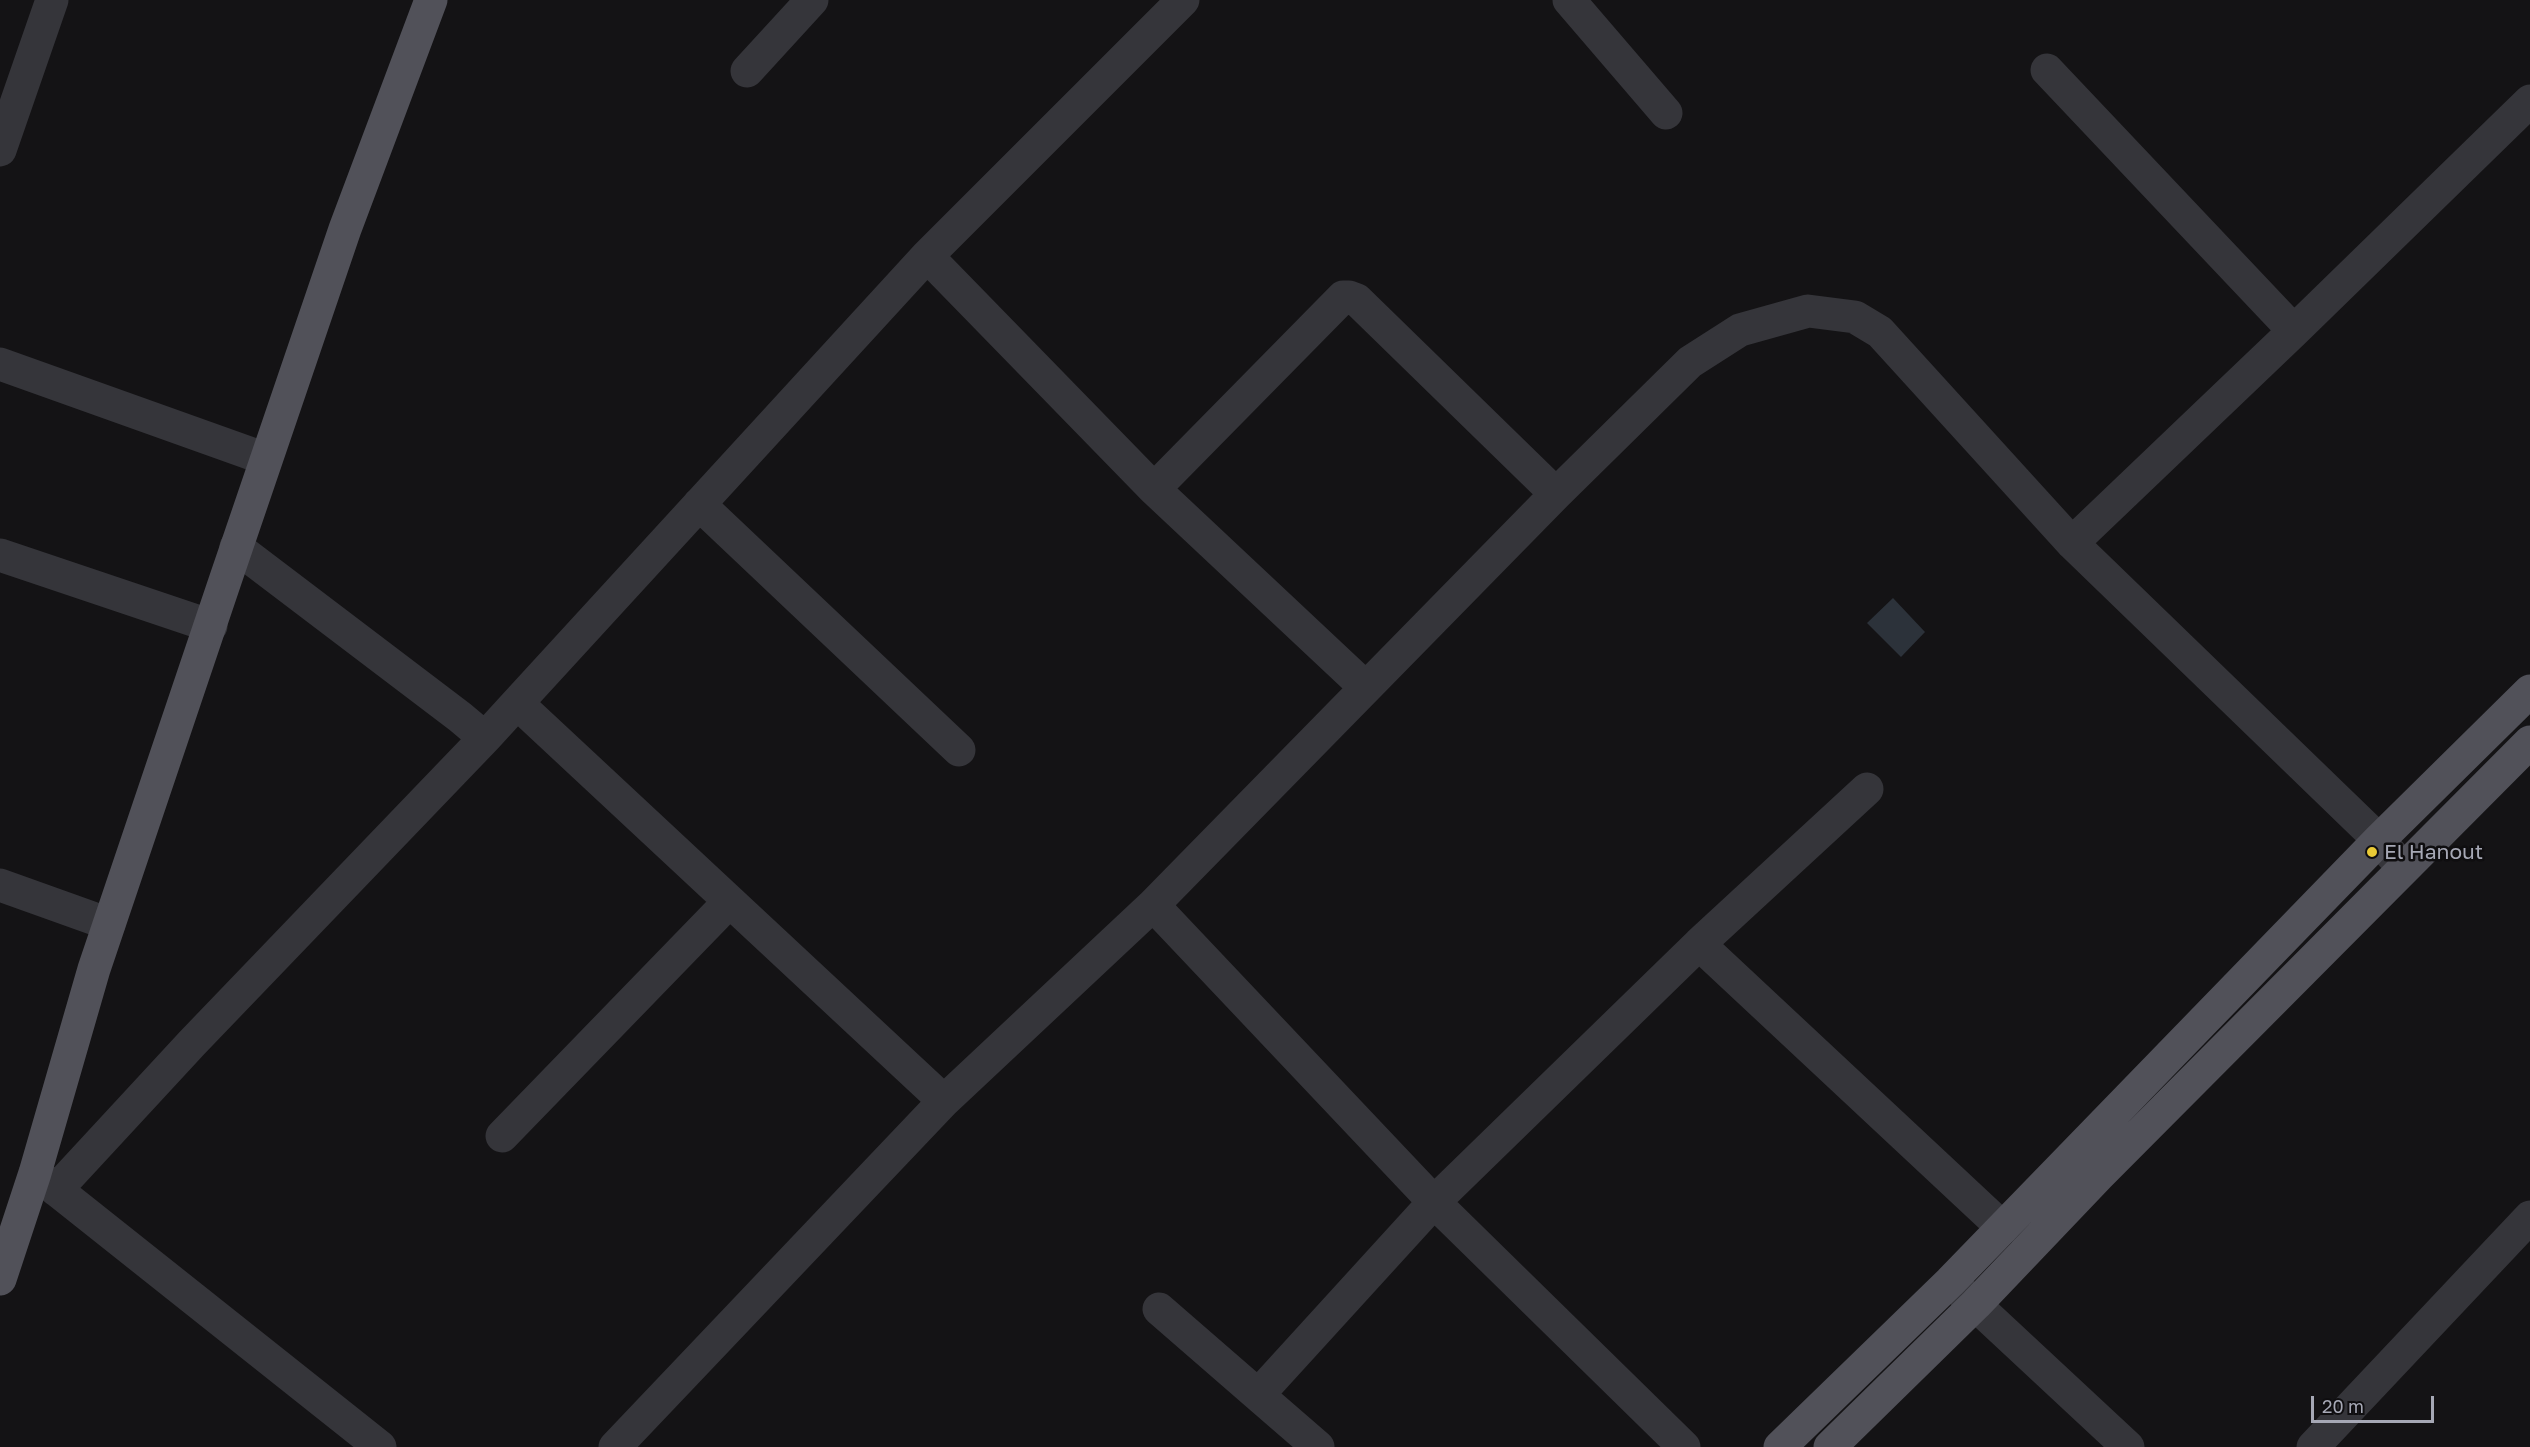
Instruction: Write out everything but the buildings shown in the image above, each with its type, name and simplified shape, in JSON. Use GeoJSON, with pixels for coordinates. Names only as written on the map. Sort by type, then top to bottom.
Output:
{"type":"FeatureCollection","features":[{"type":"Feature","properties":{"kind":"main road"},"geometry":{"type":"LineString","coordinates":[[0,1279],[46,1182],[109,924],[345,229],[431,0]]}},
{"type":"Feature","properties":{"kind":"main road"},"geometry":{"type":"LineString","coordinates":[[1780,1447],[1950,1282],[2379,840],[2530,691]]}},
{"type":"Feature","properties":{"kind":"main road"},"geometry":{"type":"LineString","coordinates":[[1830,1447],[1976,1304],[2099,1175],[2530,742]]}},
{"type":"Feature","properties":{"kind":"street"},"geometry":{"type":"LineString","coordinates":[[0,150],[52,0]]}},
{"type":"Feature","properties":{"kind":"street"},"geometry":{"type":"LineString","coordinates":[[747,71],[812,0]]}},
{"type":"Feature","properties":{"kind":"street"},"geometry":{"type":"LineString","coordinates":[[380,1447],[46,1182],[192,1043],[485,738],[927,256],[1183,0]]}},
{"type":"Feature","properties":{"kind":"street"},"geometry":{"type":"LineString","coordinates":[[1569,0],[1666,113]]}},
{"type":"Feature","properties":{"kind":"street"},"geometry":{"type":"LineString","coordinates":[[2047,70],[2294,331]]}},
{"type":"Feature","properties":{"kind":"street"},"geometry":{"type":"LineString","coordinates":[[2072,543],[2530,101]]}},
{"type":"Feature","properties":{"kind":"street"},"geometry":{"type":"LineString","coordinates":[[927,256],[1154,489],[1365,687]]}},
{"type":"Feature","properties":{"kind":"street"},"geometry":{"type":"LineString","coordinates":[[1154,489],[1343,297],[1349,297],[1357,300],[1556,494]]}},
{"type":"Feature","properties":{"kind":"street"},"geometry":{"type":"LineString","coordinates":[[615,1447],[944,1101],[1153,906],[1365,687],[1690,362],[1740,330],[1808,311],[1855,317],[1880,332],[2072,543],[2379,840],[2403,868]]}},
{"type":"Feature","properties":{"kind":"street"},"geometry":{"type":"LineString","coordinates":[[0,364],[266,459]]}},
{"type":"Feature","properties":{"kind":"street"},"geometry":{"type":"LineString","coordinates":[[699,504],[959,750]]}},
{"type":"Feature","properties":{"kind":"street"},"geometry":{"type":"LineString","coordinates":[[236,547],[485,738]]}},
{"type":"Feature","properties":{"kind":"street"},"geometry":{"type":"LineString","coordinates":[[0,555],[211,626]]}},
{"type":"Feature","properties":{"kind":"street"},"geometry":{"type":"LineString","coordinates":[[517,703],[944,1101]]}},
{"type":"Feature","properties":{"kind":"street"},"geometry":{"type":"LineString","coordinates":[[1258,1395],[1434,1202],[1699,944],[1867,789]]}},
{"type":"Feature","properties":{"kind":"street"},"geometry":{"type":"LineString","coordinates":[[0,885],[109,924]]}},
{"type":"Feature","properties":{"kind":"street"},"geometry":{"type":"LineString","coordinates":[[502,1136],[729,902]]}},
{"type":"Feature","properties":{"kind":"street"},"geometry":{"type":"LineString","coordinates":[[1153,906],[1434,1202],[1684,1447]]}},
{"type":"Feature","properties":{"kind":"street"},"geometry":{"type":"LineString","coordinates":[[1699,944],[2003,1228]]}},
{"type":"Feature","properties":{"kind":"street"},"geometry":{"type":"LineString","coordinates":[[2313,1447],[2530,1217]]}},
{"type":"Feature","properties":{"kind":"street"},"geometry":{"type":"LineString","coordinates":[[1950,1282],[2128,1447]]}},
{"type":"Feature","properties":{"kind":"street"},"geometry":{"type":"LineString","coordinates":[[1159,1309],[1318,1447]]}},
{"type":"Feature","properties":{"kind":"shaded area"},"geometry":{"type":"Polygon","coordinates":[[[1893,598],[1925,632],[1901,657],[1867,623],[1893,598]]]}},
{"type":"Feature","properties":{"kind":"place","name":"El Hanout"},"geometry":{"type":"Point","coordinates":[2372,852]}}]}
